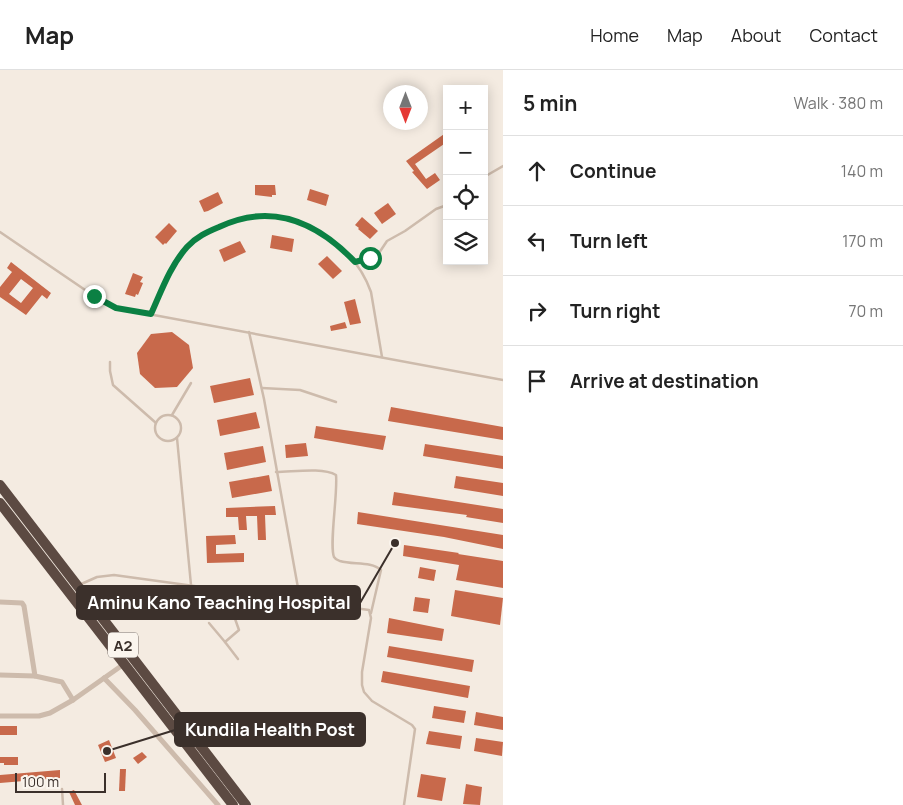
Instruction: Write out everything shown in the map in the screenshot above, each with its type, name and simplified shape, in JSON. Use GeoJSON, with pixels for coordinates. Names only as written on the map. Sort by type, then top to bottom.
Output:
{"type":"FeatureCollection","features":[{"type":"Feature","properties":{"kind":"highway","name":"A2"},"geometry":{"type":"LineString","coordinates":[[0,485],[246,805]]}},
{"type":"Feature","properties":{"kind":"highway","name":"A2"},"geometry":{"type":"LineString","coordinates":[[0,502],[233,805]]}},
{"type":"Feature","properties":{"kind":"street"},"geometry":{"type":"LineString","coordinates":[[0,602],[19,602],[24,606],[35,676]]}},
{"type":"Feature","properties":{"kind":"street"},"geometry":{"type":"LineString","coordinates":[[0,716],[47,715],[73,700],[124,664]]}},
{"type":"Feature","properties":{"kind":"street"},"geometry":{"type":"LineString","coordinates":[[0,675],[35,676],[62,682],[73,700]]}},
{"type":"Feature","properties":{"kind":"street"},"geometry":{"type":"LineString","coordinates":[[104,678],[135,710],[218,805]]}},
{"type":"Feature","properties":{"kind":"lane"},"geometry":{"type":"LineString","coordinates":[[487,175],[503,166]]}},
{"type":"Feature","properties":{"kind":"lane"},"geometry":{"type":"LineString","coordinates":[[355,262],[379,254],[387,241],[443,206]]}},
{"type":"Feature","properties":{"kind":"lane"},"geometry":{"type":"LineString","coordinates":[[151,314],[172,269],[187,247],[200,235],[240,219],[255,216],[287,218],[310,226],[331,239],[355,262],[368,282],[374,301],[382,357]]}},
{"type":"Feature","properties":{"kind":"lane"},"geometry":{"type":"LineString","coordinates":[[0,232],[108,305],[503,380]]}},
{"type":"Feature","properties":{"kind":"lane"},"geometry":{"type":"LineString","coordinates":[[250,332],[300,599]]}},
{"type":"Feature","properties":{"kind":"lane"},"geometry":{"type":"LineString","coordinates":[[110,362],[113,385],[156,424]]}},
{"type":"Feature","properties":{"kind":"lane"},"geometry":{"type":"LineString","coordinates":[[172,416],[191,383]]}},
{"type":"Feature","properties":{"kind":"lane"},"geometry":{"type":"LineString","coordinates":[[262,388],[300,390],[336,402]]}},
{"type":"Feature","properties":{"kind":"lane"},"geometry":{"type":"LineString","coordinates":[[166,415],[172,416],[178,420],[181,426],[180,432],[176,438],[170,441],[164,440],[158,436],[155,430],[156,424],[160,418],[166,415]]}},
{"type":"Feature","properties":{"kind":"lane"},"geometry":{"type":"LineString","coordinates":[[176,438],[191,585]]}},
{"type":"Feature","properties":{"kind":"lane"},"geometry":{"type":"LineString","coordinates":[[276,472],[317,471],[331,472],[336,475],[333,555],[342,562],[376,566],[381,570],[371,613],[362,672],[362,685],[364,692],[372,701],[412,725],[415,729],[404,805]]}},
{"type":"Feature","properties":{"kind":"lane"},"geometry":{"type":"LineString","coordinates":[[78,586],[97,577],[107,575],[364,608],[371,613]]}},
{"type":"Feature","properties":{"kind":"lane"},"geometry":{"type":"LineString","coordinates":[[225,642],[239,630],[234,616],[238,591]]}},
{"type":"Feature","properties":{"kind":"lane"},"geometry":{"type":"LineString","coordinates":[[209,623],[238,659]]}},
{"type":"Feature","properties":{"kind":"lane"},"geometry":{"type":"LineString","coordinates":[[62,788],[63,805]]}},
{"type":"Feature","properties":{"kind":"building"},"geometry":{"type":"Polygon","coordinates":[[[443,135],[443,145],[415,164],[426,179],[435,173],[440,180],[427,189],[412,172],[414,171],[406,161],[443,135]]]}},
{"type":"Feature","properties":{"kind":"building"},"geometry":{"type":"Polygon","coordinates":[[[255,185],[275,185],[276,195],[272,195],[272,197],[255,195],[255,185]]]}},
{"type":"Feature","properties":{"kind":"building"},"geometry":{"type":"Polygon","coordinates":[[[310,189],[329,195],[326,206],[307,200],[310,189]]]}},
{"type":"Feature","properties":{"kind":"building"},"geometry":{"type":"Polygon","coordinates":[[[218,192],[223,203],[204,212],[199,201],[218,192]]]}},
{"type":"Feature","properties":{"kind":"building"},"geometry":{"type":"Polygon","coordinates":[[[388,203],[396,214],[382,224],[374,213],[388,203]]]}},
{"type":"Feature","properties":{"kind":"building"},"geometry":{"type":"Polygon","coordinates":[[[362,217],[378,231],[370,239],[355,225],[362,217]]]}},
{"type":"Feature","properties":{"kind":"building"},"geometry":{"type":"Polygon","coordinates":[[[169,223],[177,231],[163,245],[155,237],[169,223]]]}},
{"type":"Feature","properties":{"kind":"building"},"geometry":{"type":"Polygon","coordinates":[[[272,235],[294,239],[292,252],[270,248],[272,235]]]}},
{"type":"Feature","properties":{"kind":"building"},"geometry":{"type":"Polygon","coordinates":[[[240,241],[246,252],[224,262],[219,250],[240,241]]]}},
{"type":"Feature","properties":{"kind":"building"},"geometry":{"type":"Polygon","coordinates":[[[327,256],[342,271],[333,279],[318,264],[327,256]]]}},
{"type":"Feature","properties":{"kind":"building"},"geometry":{"type":"Polygon","coordinates":[[[11,262],[51,293],[47,299],[42,295],[26,315],[0,297],[0,287],[12,272],[7,268],[11,262]],[[21,279],[9,294],[21,303],[33,288],[21,279]]]}},
{"type":"Feature","properties":{"kind":"building"},"geometry":{"type":"Polygon","coordinates":[[[133,273],[143,277],[140,282],[143,283],[138,295],[136,294],[135,297],[125,294],[133,273]]]}},
{"type":"Feature","properties":{"kind":"building"},"geometry":{"type":"Polygon","coordinates":[[[355,299],[361,323],[350,325],[344,302],[355,299]]]}},
{"type":"Feature","properties":{"kind":"building"},"geometry":{"type":"Polygon","coordinates":[[[345,322],[347,328],[331,331],[330,326],[345,322]]]}},
{"type":"Feature","properties":{"kind":"building"},"geometry":{"type":"Polygon","coordinates":[[[172,332],[189,345],[193,368],[177,387],[155,388],[140,374],[137,353],[151,334],[172,332]]]}},
{"type":"Feature","properties":{"kind":"building"},"geometry":{"type":"Polygon","coordinates":[[[250,378],[254,395],[214,403],[210,386],[250,378]]]}},
{"type":"Feature","properties":{"kind":"building"},"geometry":{"type":"Polygon","coordinates":[[[391,407],[503,427],[503,440],[388,421],[391,407]]]}},
{"type":"Feature","properties":{"kind":"building"},"geometry":{"type":"Polygon","coordinates":[[[256,412],[260,428],[220,436],[217,420],[256,412]]]}},
{"type":"Feature","properties":{"kind":"building"},"geometry":{"type":"Polygon","coordinates":[[[316,426],[386,436],[383,450],[314,438],[316,426]]]}},
{"type":"Feature","properties":{"kind":"building"},"geometry":{"type":"Polygon","coordinates":[[[306,443],[308,456],[286,458],[285,445],[306,443]]]}},
{"type":"Feature","properties":{"kind":"building"},"geometry":{"type":"Polygon","coordinates":[[[425,444],[503,456],[503,469],[423,456],[425,444]]]}},
{"type":"Feature","properties":{"kind":"building"},"geometry":{"type":"Polygon","coordinates":[[[263,446],[266,462],[227,470],[224,453],[263,446]]]}},
{"type":"Feature","properties":{"kind":"building"},"geometry":{"type":"Polygon","coordinates":[[[269,475],[272,491],[232,498],[229,482],[269,475]]]}},
{"type":"Feature","properties":{"kind":"building"},"geometry":{"type":"Polygon","coordinates":[[[456,476],[503,483],[503,496],[454,488],[456,476]]]}},
{"type":"Feature","properties":{"kind":"building"},"geometry":{"type":"Polygon","coordinates":[[[394,492],[503,509],[503,523],[466,517],[467,515],[392,505],[394,492]]]}},
{"type":"Feature","properties":{"kind":"building"},"geometry":{"type":"Polygon","coordinates":[[[275,506],[276,515],[265,515],[266,540],[258,540],[257,516],[246,516],[247,530],[239,530],[238,517],[226,517],[226,508],[275,506]]]}},
{"type":"Feature","properties":{"kind":"building"},"geometry":{"type":"Polygon","coordinates":[[[358,512],[503,535],[503,549],[444,537],[357,524],[358,512]]]}},
{"type":"Feature","properties":{"kind":"building"},"geometry":{"type":"Polygon","coordinates":[[[235,535],[236,544],[216,545],[216,554],[244,553],[244,562],[207,563],[206,536],[235,535]]]}},
{"type":"Feature","properties":{"kind":"building"},"geometry":{"type":"Polygon","coordinates":[[[404,545],[503,561],[503,588],[456,580],[459,565],[403,556],[404,545]]]}},
{"type":"Feature","properties":{"kind":"building"},"geometry":{"type":"Polygon","coordinates":[[[420,567],[436,570],[434,581],[418,578],[420,567]]]}},
{"type":"Feature","properties":{"kind":"building"},"geometry":{"type":"Polygon","coordinates":[[[455,590],[503,598],[500,625],[451,616],[455,590]]]}},
{"type":"Feature","properties":{"kind":"building"},"geometry":{"type":"Polygon","coordinates":[[[415,597],[430,599],[428,613],[413,611],[415,597]]]}},
{"type":"Feature","properties":{"kind":"building"},"geometry":{"type":"Polygon","coordinates":[[[389,618],[444,629],[442,641],[387,633],[389,618]]]}},
{"type":"Feature","properties":{"kind":"building"},"geometry":{"type":"Polygon","coordinates":[[[389,646],[474,660],[472,672],[387,657],[389,646]]]}},
{"type":"Feature","properties":{"kind":"building"},"geometry":{"type":"Polygon","coordinates":[[[383,671],[470,686],[468,698],[381,682],[383,671]]]}},
{"type":"Feature","properties":{"kind":"building"},"geometry":{"type":"Polygon","coordinates":[[[434,706],[466,711],[464,723],[432,718],[434,706]]]}},
{"type":"Feature","properties":{"kind":"building"},"geometry":{"type":"Polygon","coordinates":[[[476,712],[503,717],[503,730],[474,725],[476,712]]]}},
{"type":"Feature","properties":{"kind":"building"},"geometry":{"type":"Polygon","coordinates":[[[0,726],[17,726],[17,735],[0,735],[0,726]]]}},
{"type":"Feature","properties":{"kind":"building"},"geometry":{"type":"Polygon","coordinates":[[[429,731],[462,736],[460,749],[426,744],[429,731]]]}},
{"type":"Feature","properties":{"kind":"building"},"geometry":{"type":"Polygon","coordinates":[[[476,738],[503,742],[502,756],[474,751],[476,738]]]}},
{"type":"Feature","properties":{"kind":"building"},"geometry":{"type":"Polygon","coordinates":[[[109,740],[116,758],[105,762],[98,745],[109,740]]]}},
{"type":"Feature","properties":{"kind":"building"},"geometry":{"type":"Polygon","coordinates":[[[142,752],[147,757],[138,764],[133,758],[142,752]]]}},
{"type":"Feature","properties":{"kind":"building"},"geometry":{"type":"Polygon","coordinates":[[[0,757],[18,757],[18,765],[4,765],[4,763],[0,763],[0,757]]]}},
{"type":"Feature","properties":{"kind":"building"},"geometry":{"type":"Polygon","coordinates":[[[120,769],[126,769],[125,791],[119,791],[120,769]]]}},
{"type":"Feature","properties":{"kind":"building"},"geometry":{"type":"Polygon","coordinates":[[[60,770],[60,778],[0,783],[0,775],[60,770]]]}},
{"type":"Feature","properties":{"kind":"building"},"geometry":{"type":"Polygon","coordinates":[[[421,774],[446,778],[442,801],[417,797],[421,774]]]}},
{"type":"Feature","properties":{"kind":"building"},"geometry":{"type":"Polygon","coordinates":[[[466,784],[482,787],[480,805],[463,804],[466,784]]]}},
{"type":"Feature","properties":{"kind":"building"},"geometry":{"type":"Polygon","coordinates":[[[74,790],[82,805],[75,805],[69,792],[74,790]]]}},
{"type":"Feature","properties":{"kind":"place","name":"Aminu Kano Teaching Hospital"},"geometry":{"type":"Point","coordinates":[395,543]}},
{"type":"Feature","properties":{"kind":"place","name":"Kundila Health Post"},"geometry":{"type":"Point","coordinates":[107,751]}},
{"type":"Feature","properties":{"kind":"route"},"geometry":{"type":"LineString","coordinates":[[94,296],[116,308],[151,314],[172,269],[187,247],[200,235],[224,224],[255,216],[287,218],[310,226],[325,234],[355,262],[370,258]]}}]}
